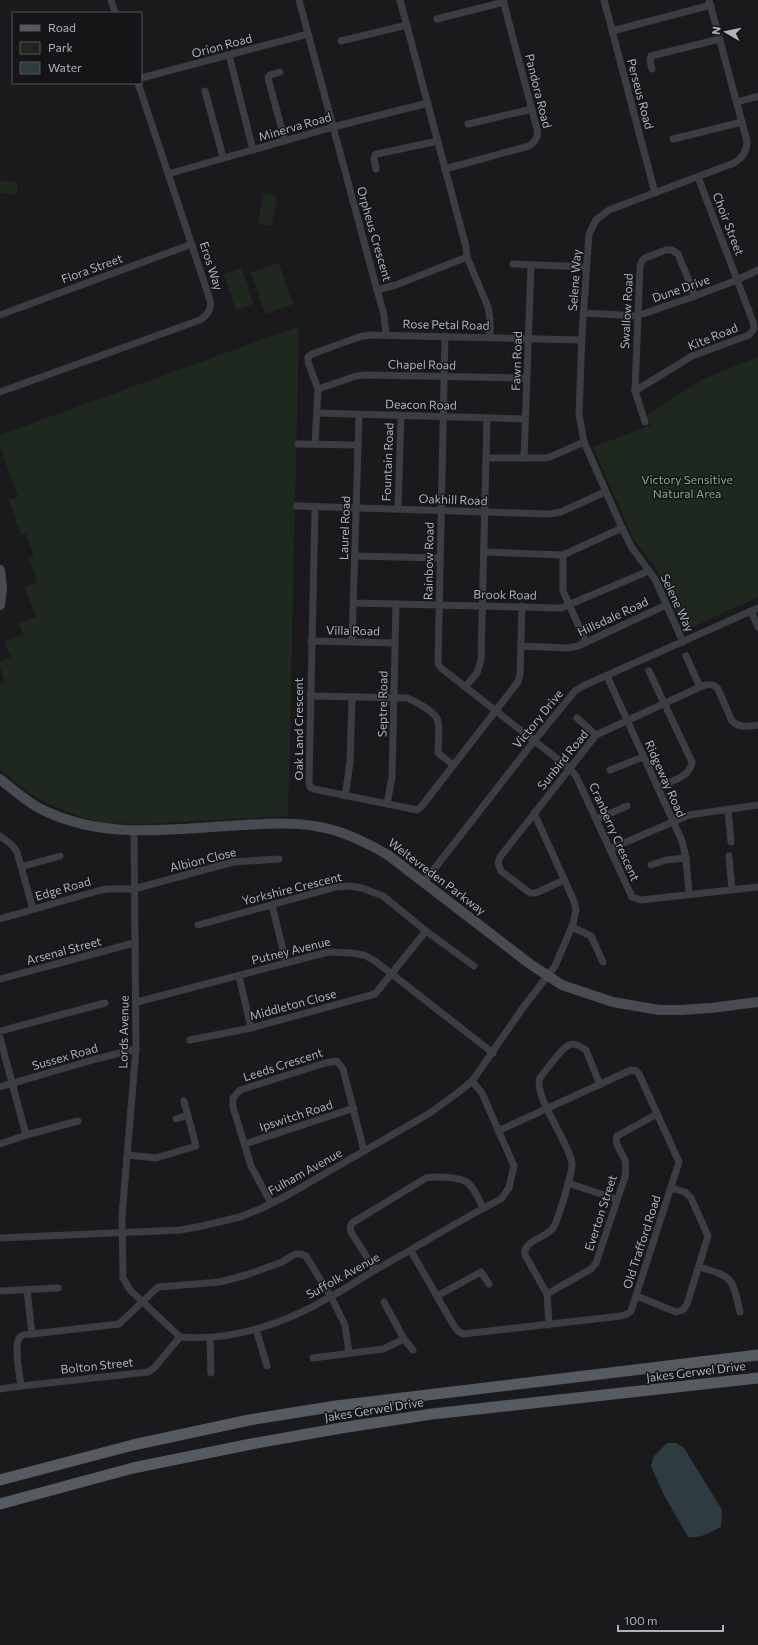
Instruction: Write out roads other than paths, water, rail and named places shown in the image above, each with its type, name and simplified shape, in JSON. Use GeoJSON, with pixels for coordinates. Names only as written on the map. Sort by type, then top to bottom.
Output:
{"type":"FeatureCollection","features":[{"type":"Feature","properties":{"kind":"main road","name":"Jakes Gerwel Drive"},"geometry":{"type":"LineString","coordinates":[[0,1480],[133,1445],[256,1419],[344,1405],[758,1355]]}},
{"type":"Feature","properties":{"kind":"main road","name":"Jakes Gerwel Drive"},"geometry":{"type":"LineString","coordinates":[[0,1504],[133,1468],[340,1428],[432,1414],[758,1378]]}},
{"type":"Feature","properties":{"kind":"street"},"geometry":{"type":"LineString","coordinates":[[111,0],[115,12]]}},
{"type":"Feature","properties":{"kind":"street","name":"Orpheus Crescent"},"geometry":{"type":"LineString","coordinates":[[299,0],[377,290],[467,257]]}},
{"type":"Feature","properties":{"kind":"street"},"geometry":{"type":"LineString","coordinates":[[400,0],[466,247],[467,257],[488,307],[490,337]]}},
{"type":"Feature","properties":{"kind":"street","name":"Perseus Road"},"geometry":{"type":"LineString","coordinates":[[604,0],[655,193]]}},
{"type":"Feature","properties":{"kind":"street"},"geometry":{"type":"LineString","coordinates":[[438,20],[503,1]]}},
{"type":"Feature","properties":{"kind":"street","name":"Pandora Road"},"geometry":{"type":"LineString","coordinates":[[445,169],[529,146],[536,141],[538,133],[503,1]]}},
{"type":"Feature","properties":{"kind":"street"},"geometry":{"type":"LineString","coordinates":[[612,31],[710,3]]}},
{"type":"Feature","properties":{"kind":"street","name":"Selene Way"},"geometry":{"type":"LineString","coordinates":[[683,642],[655,579],[632,548],[622,528],[584,442],[579,414],[582,340],[589,234],[596,220],[609,210],[734,163],[743,156],[746,149],[747,141],[710,3]]}},
{"type":"Feature","properties":{"kind":"street"},"geometry":{"type":"LineString","coordinates":[[341,41],[407,25]]}},
{"type":"Feature","properties":{"kind":"street","name":"Orion Road"},"geometry":{"type":"LineString","coordinates":[[142,78],[308,34]]}},
{"type":"Feature","properties":{"kind":"street"},"geometry":{"type":"LineString","coordinates":[[652,69],[650,61],[652,56],[720,38]]}},
{"type":"Feature","properties":{"kind":"street"},"geometry":{"type":"LineString","coordinates":[[229,55],[253,150]]}},
{"type":"Feature","properties":{"kind":"street"},"geometry":{"type":"LineString","coordinates":[[280,72],[270,75],[268,78],[285,141]]}},
{"type":"Feature","properties":{"kind":"street","name":"Eros Way"},"geometry":{"type":"LineString","coordinates":[[0,392],[204,317],[210,309],[210,300],[138,84]]}},
{"type":"Feature","properties":{"kind":"street"},"geometry":{"type":"LineString","coordinates":[[205,91],[223,157]]}},
{"type":"Feature","properties":{"kind":"street"},"geometry":{"type":"LineString","coordinates":[[736,102],[758,96]]}},
{"type":"Feature","properties":{"kind":"street","name":"Minerva Road"},"geometry":{"type":"LineString","coordinates":[[168,174],[223,157],[428,103]]}},
{"type":"Feature","properties":{"kind":"street"},"geometry":{"type":"LineString","coordinates":[[468,124],[532,109]]}},
{"type":"Feature","properties":{"kind":"street"},"geometry":{"type":"LineString","coordinates":[[673,138],[742,122]]}},
{"type":"Feature","properties":{"kind":"street"},"geometry":{"type":"LineString","coordinates":[[376,169],[374,159],[375,155],[377,154],[438,141]]}},
{"type":"Feature","properties":{"kind":"street","name":"Choir Street"},"geometry":{"type":"LineString","coordinates":[[698,177],[737,280]]}},
{"type":"Feature","properties":{"kind":"street","name":"Flora Street"},"geometry":{"type":"LineString","coordinates":[[0,315],[192,244]]}},
{"type":"Feature","properties":{"kind":"street","name":"Swallow Road"},"geometry":{"type":"LineString","coordinates":[[645,422],[635,390],[637,316],[640,266],[642,261],[645,258],[666,250],[672,250],[678,254],[695,296]]}},
{"type":"Feature","properties":{"kind":"street"},"geometry":{"type":"LineString","coordinates":[[513,264],[586,267]]}},
{"type":"Feature","properties":{"kind":"street","name":"Fawn Road"},"geometry":{"type":"LineString","coordinates":[[524,458],[531,265]]}},
{"type":"Feature","properties":{"kind":"street","name":"Dune Drive"},"geometry":{"type":"LineString","coordinates":[[584,313],[637,316],[695,296],[737,280],[758,270]]}},
{"type":"Feature","properties":{"kind":"street","name":"Kite Road"},"geometry":{"type":"LineString","coordinates":[[635,390],[692,356],[749,335],[754,329],[753,322],[737,280]]}},
{"type":"Feature","properties":{"kind":"street"},"geometry":{"type":"LineString","coordinates":[[377,290],[384,315],[386,335]]}},
{"type":"Feature","properties":{"kind":"street","name":"Rose Petal Road"},"geometry":{"type":"LineString","coordinates":[[318,389],[308,362],[308,357],[312,354],[359,336],[445,336],[582,340]]}},
{"type":"Feature","properties":{"kind":"street","name":"Rainbow Road"},"geometry":{"type":"LineString","coordinates":[[445,336],[439,558],[438,664],[495,712],[534,741]]}},
{"type":"Feature","properties":{"kind":"street","name":"Chapel Road"},"geometry":{"type":"LineString","coordinates":[[318,389],[360,375],[527,378]]}},
{"type":"Feature","properties":{"kind":"street"},"geometry":{"type":"LineString","coordinates":[[315,444],[318,389]]}},
{"type":"Feature","properties":{"kind":"street","name":"Deacon Road"},"geometry":{"type":"LineString","coordinates":[[316,413],[525,418]]}},
{"type":"Feature","properties":{"kind":"street","name":"Laurel Road"},"geometry":{"type":"LineString","coordinates":[[352,642],[359,415]]}},
{"type":"Feature","properties":{"kind":"street","name":"Fountain Road"},"geometry":{"type":"LineString","coordinates":[[398,509],[401,416]]}},
{"type":"Feature","properties":{"kind":"street"},"geometry":{"type":"LineString","coordinates":[[466,687],[477,672],[480,665],[487,418]]}},
{"type":"Feature","properties":{"kind":"street"},"geometry":{"type":"LineString","coordinates":[[486,458],[550,457],[584,442]]}},
{"type":"Feature","properties":{"kind":"street"},"geometry":{"type":"LineString","coordinates":[[298,444],[358,445]]}},
{"type":"Feature","properties":{"kind":"street","name":"Oakhill Road"},"geometry":{"type":"LineString","coordinates":[[297,506],[315,508],[556,513],[605,492]]}},
{"type":"Feature","properties":{"kind":"street","name":"Oak Land Crescent"},"geometry":{"type":"LineString","coordinates":[[315,508],[309,782],[310,787],[314,789],[417,810],[421,807],[518,682],[520,674],[522,606]]}},
{"type":"Feature","properties":{"kind":"street"},"geometry":{"type":"LineString","coordinates":[[483,552],[563,555],[622,528]]}},
{"type":"Feature","properties":{"kind":"street"},"geometry":{"type":"LineString","coordinates":[[563,555],[562,587],[586,642]]}},
{"type":"Feature","properties":{"kind":"street"},"geometry":{"type":"LineString","coordinates":[[355,556],[439,558]]}},
{"type":"Feature","properties":{"kind":"street"},"geometry":{"type":"LineString","coordinates":[[0,570],[2,588],[0,606]]}},
{"type":"Feature","properties":{"kind":"street","name":"Brook Road"},"geometry":{"type":"LineString","coordinates":[[354,603],[561,608],[648,570]]}},
{"type":"Feature","properties":{"kind":"street","name":"Septre Road"},"geometry":{"type":"LineString","coordinates":[[387,804],[392,778],[396,604]]}},
{"type":"Feature","properties":{"kind":"street","name":"Hillsdale Road"},"geometry":{"type":"LineString","coordinates":[[521,646],[568,648],[586,642],[666,605]]}},
{"type":"Feature","properties":{"kind":"street","name":"Victory Drive"},"geometry":{"type":"LineString","coordinates":[[424,882],[534,741],[575,692],[758,608]]}},
{"type":"Feature","properties":{"kind":"street"},"geometry":{"type":"LineString","coordinates":[[751,611],[758,627]]}},
{"type":"Feature","properties":{"kind":"street","name":"Villa Road"},"geometry":{"type":"LineString","coordinates":[[311,641],[395,643]]}},
{"type":"Feature","properties":{"kind":"street"},"geometry":{"type":"LineString","coordinates":[[686,656],[700,687],[709,684],[716,687],[732,721],[735,724],[742,727],[758,725]]}},
{"type":"Feature","properties":{"kind":"street"},"geometry":{"type":"LineString","coordinates":[[649,671],[692,764],[686,774],[657,787]]}},
{"type":"Feature","properties":{"kind":"street","name":"Ridgeway Road"},"geometry":{"type":"LineString","coordinates":[[607,676],[682,841],[686,858],[689,894]]}},
{"type":"Feature","properties":{"kind":"street","name":"Sunbird Road"},"geometry":{"type":"LineString","coordinates":[[564,880],[536,893],[530,893],[501,871],[498,863],[500,857],[596,735],[700,687]]}},
{"type":"Feature","properties":{"kind":"street"},"geometry":{"type":"LineString","coordinates":[[310,696],[407,698],[415,701],[435,715],[438,720],[438,753],[453,765]]}},
{"type":"Feature","properties":{"kind":"street"},"geometry":{"type":"LineString","coordinates":[[345,796],[350,763],[352,697]]}},
{"type":"Feature","properties":{"kind":"street"},"geometry":{"type":"LineString","coordinates":[[577,718],[596,735]]}},
{"type":"Feature","properties":{"kind":"street","name":"Cranberry Crescent"},"geometry":{"type":"LineString","coordinates":[[534,741],[569,768],[580,782],[629,892],[635,898],[641,900],[758,887]]}},
{"type":"Feature","properties":{"kind":"street"},"geometry":{"type":"LineString","coordinates":[[610,770],[644,757]]}},
{"type":"Feature","properties":{"kind":"street","name":"Weltevreden Parkway"},"geometry":{"type":"LineString","coordinates":[[0,779],[38,808],[64,818],[100,828],[134,831],[272,823],[314,826],[344,833],[388,855],[547,976],[562,984],[613,1002],[659,1010],[703,1009],[758,1002]]}},
{"type":"Feature","properties":{"kind":"street"},"geometry":{"type":"LineString","coordinates":[[610,849],[672,821],[697,813],[758,805]]}},
{"type":"Feature","properties":{"kind":"street"},"geometry":{"type":"LineString","coordinates":[[597,819],[627,806]]}},
{"type":"Feature","properties":{"kind":"street"},"geometry":{"type":"LineString","coordinates":[[728,809],[731,842]]}},
{"type":"Feature","properties":{"kind":"street"},"geometry":{"type":"LineString","coordinates":[[534,813],[576,907],[576,914],[572,927],[555,966],[547,976]]}},
{"type":"Feature","properties":{"kind":"street","name":"Lords Avenue"},"geometry":{"type":"LineString","coordinates":[[122,1233],[136,1050],[134,831]]}},
{"type":"Feature","properties":{"kind":"street"},"geometry":{"type":"LineString","coordinates":[[0,836],[15,849],[33,909]]}},
{"type":"Feature","properties":{"kind":"street"},"geometry":{"type":"LineString","coordinates":[[21,867],[60,856]]}},
{"type":"Feature","properties":{"kind":"street"},"geometry":{"type":"LineString","coordinates":[[729,856],[732,890]]}},
{"type":"Feature","properties":{"kind":"street"},"geometry":{"type":"LineString","coordinates":[[651,865],[666,860],[686,858]]}},
{"type":"Feature","properties":{"kind":"street","name":"Albion Close"},"geometry":{"type":"LineString","coordinates":[[134,889],[228,863],[279,859]]}},
{"type":"Feature","properties":{"kind":"street","name":"Yorkshire Crescent"},"geometry":{"type":"LineString","coordinates":[[198,925],[336,887],[350,886],[370,890],[383,896],[426,931],[474,966]]}},
{"type":"Feature","properties":{"kind":"street","name":"Edge Road"},"geometry":{"type":"LineString","coordinates":[[0,919],[101,890],[134,889]]}},
{"type":"Feature","properties":{"kind":"street"},"geometry":{"type":"LineString","coordinates":[[272,905],[286,962]]}},
{"type":"Feature","properties":{"kind":"street"},"geometry":{"type":"LineString","coordinates":[[572,927],[590,936],[603,962]]}},
{"type":"Feature","properties":{"kind":"street"},"geometry":{"type":"LineString","coordinates":[[392,974],[426,931]]}},
{"type":"Feature","properties":{"kind":"street","name":"Arsenal Street"},"geometry":{"type":"LineString","coordinates":[[0,979],[134,943]]}},
{"type":"Feature","properties":{"kind":"street","name":"Putney Avenue"},"geometry":{"type":"LineString","coordinates":[[136,1002],[328,952],[352,952],[371,958],[493,1053]]}},
{"type":"Feature","properties":{"kind":"street","name":"Middleton Close"},"geometry":{"type":"LineString","coordinates":[[190,1040],[251,1028],[375,994],[392,974]]}},
{"type":"Feature","properties":{"kind":"street"},"geometry":{"type":"LineString","coordinates":[[238,976],[251,1028]]}},
{"type":"Feature","properties":{"kind":"street","name":"Fulham Avenue"},"geometry":{"type":"LineString","coordinates":[[0,1238],[180,1230],[240,1217],[271,1203],[430,1113],[472,1081],[547,976]]}},
{"type":"Feature","properties":{"kind":"street"},"geometry":{"type":"LineString","coordinates":[[0,1031],[105,1003]]}},
{"type":"Feature","properties":{"kind":"street"},"geometry":{"type":"LineString","coordinates":[[0,1038],[26,1135]]}},
{"type":"Feature","properties":{"kind":"street"},"geometry":{"type":"LineString","coordinates":[[549,1325],[547,1294],[526,1255],[525,1250],[527,1245],[552,1230],[572,1168],[571,1160],[539,1087],[539,1079],[569,1045],[582,1046],[586,1050],[600,1085]]}},
{"type":"Feature","properties":{"kind":"street","name":"Sussex Road"},"geometry":{"type":"LineString","coordinates":[[0,1087],[96,1059],[136,1050]]}},
{"type":"Feature","properties":{"kind":"street","name":"Leeds Crescent"},"geometry":{"type":"LineString","coordinates":[[271,1203],[256,1176],[245,1144],[232,1102],[236,1093],[250,1087],[335,1061],[339,1063],[343,1069],[364,1151]]}},
{"type":"Feature","properties":{"kind":"street","name":"Old Trafford Road"},"geometry":{"type":"LineString","coordinates":[[411,1250],[456,1329],[463,1334],[549,1325],[627,1314],[631,1311],[679,1161],[641,1076],[636,1071],[631,1070],[498,1131]]}},
{"type":"Feature","properties":{"kind":"street","name":"Suffolk Avenue"},"geometry":{"type":"LineString","coordinates":[[180,1337],[210,1338],[256,1329],[305,1310],[331,1297],[504,1196],[509,1188],[514,1171],[513,1162],[482,1093],[472,1081]]}},
{"type":"Feature","properties":{"kind":"street"},"geometry":{"type":"LineString","coordinates":[[128,1155],[156,1158],[196,1146],[184,1101]]}},
{"type":"Feature","properties":{"kind":"street","name":"Ipswitch Road"},"geometry":{"type":"LineString","coordinates":[[245,1144],[354,1108]]}},
{"type":"Feature","properties":{"kind":"street","name":"Everton Street"},"geometry":{"type":"LineString","coordinates":[[547,1294],[594,1266],[598,1259],[616,1199],[625,1177],[625,1160],[616,1143],[617,1136],[657,1114]]}},
{"type":"Feature","properties":{"kind":"street"},"geometry":{"type":"LineString","coordinates":[[176,1119],[188,1115]]}},
{"type":"Feature","properties":{"kind":"street"},"geometry":{"type":"LineString","coordinates":[[0,1144],[26,1135],[78,1121]]}},
{"type":"Feature","properties":{"kind":"street"},"geometry":{"type":"LineString","coordinates":[[375,1270],[351,1232],[350,1226],[352,1223],[426,1178],[437,1177],[466,1182],[473,1189],[483,1208]]}},
{"type":"Feature","properties":{"kind":"street"},"geometry":{"type":"LineString","coordinates":[[568,1183],[616,1199]]}},
{"type":"Feature","properties":{"kind":"street"},"geometry":{"type":"LineString","coordinates":[[636,1296],[672,1311],[680,1312],[687,1304],[699,1267],[707,1240],[707,1230],[691,1198],[685,1192],[671,1188]]}},
{"type":"Feature","properties":{"kind":"street"},"geometry":{"type":"LineString","coordinates":[[122,1233],[124,1281],[130,1290],[180,1337]]}},
{"type":"Feature","properties":{"kind":"street"},"geometry":{"type":"LineString","coordinates":[[21,1386],[17,1343],[22,1336],[119,1324],[155,1289],[162,1285],[220,1282],[246,1275],[282,1262],[295,1254],[300,1253],[306,1256],[331,1297],[345,1324],[349,1353]]}},
{"type":"Feature","properties":{"kind":"street"},"geometry":{"type":"LineString","coordinates":[[699,1267],[721,1273],[729,1279],[735,1291],[740,1312]]}},
{"type":"Feature","properties":{"kind":"street"},"geometry":{"type":"LineString","coordinates":[[437,1296],[481,1272],[489,1284]]}},
{"type":"Feature","properties":{"kind":"street"},"geometry":{"type":"LineString","coordinates":[[0,1291],[58,1288]]}},
{"type":"Feature","properties":{"kind":"street"},"geometry":{"type":"LineString","coordinates":[[27,1290],[32,1334]]}},
{"type":"Feature","properties":{"kind":"street"},"geometry":{"type":"LineString","coordinates":[[384,1302],[404,1340],[413,1350]]}},
{"type":"Feature","properties":{"kind":"street"},"geometry":{"type":"LineString","coordinates":[[256,1329],[267,1366]]}},
{"type":"Feature","properties":{"kind":"street","name":"Bolton Street"},"geometry":{"type":"LineString","coordinates":[[0,1390],[21,1386],[148,1372],[154,1368],[180,1337]]}},
{"type":"Feature","properties":{"kind":"street"},"geometry":{"type":"LineString","coordinates":[[210,1338],[211,1373]]}},
{"type":"Feature","properties":{"kind":"street"},"geometry":{"type":"LineString","coordinates":[[313,1358],[383,1349],[404,1340]]}},
{"type":"Feature","properties":{"kind":"water"},"geometry":{"type":"Polygon","coordinates":[[[667,1443],[676,1443],[684,1448],[722,1510],[721,1527],[701,1536],[688,1537],[664,1495],[651,1466],[654,1456],[667,1443]]]}},
{"type":"Feature","properties":{"kind":"park label","name":"Victory Sensitive Natural Area"},"geometry":{"type":"Point","coordinates":[687,487]}}]}
